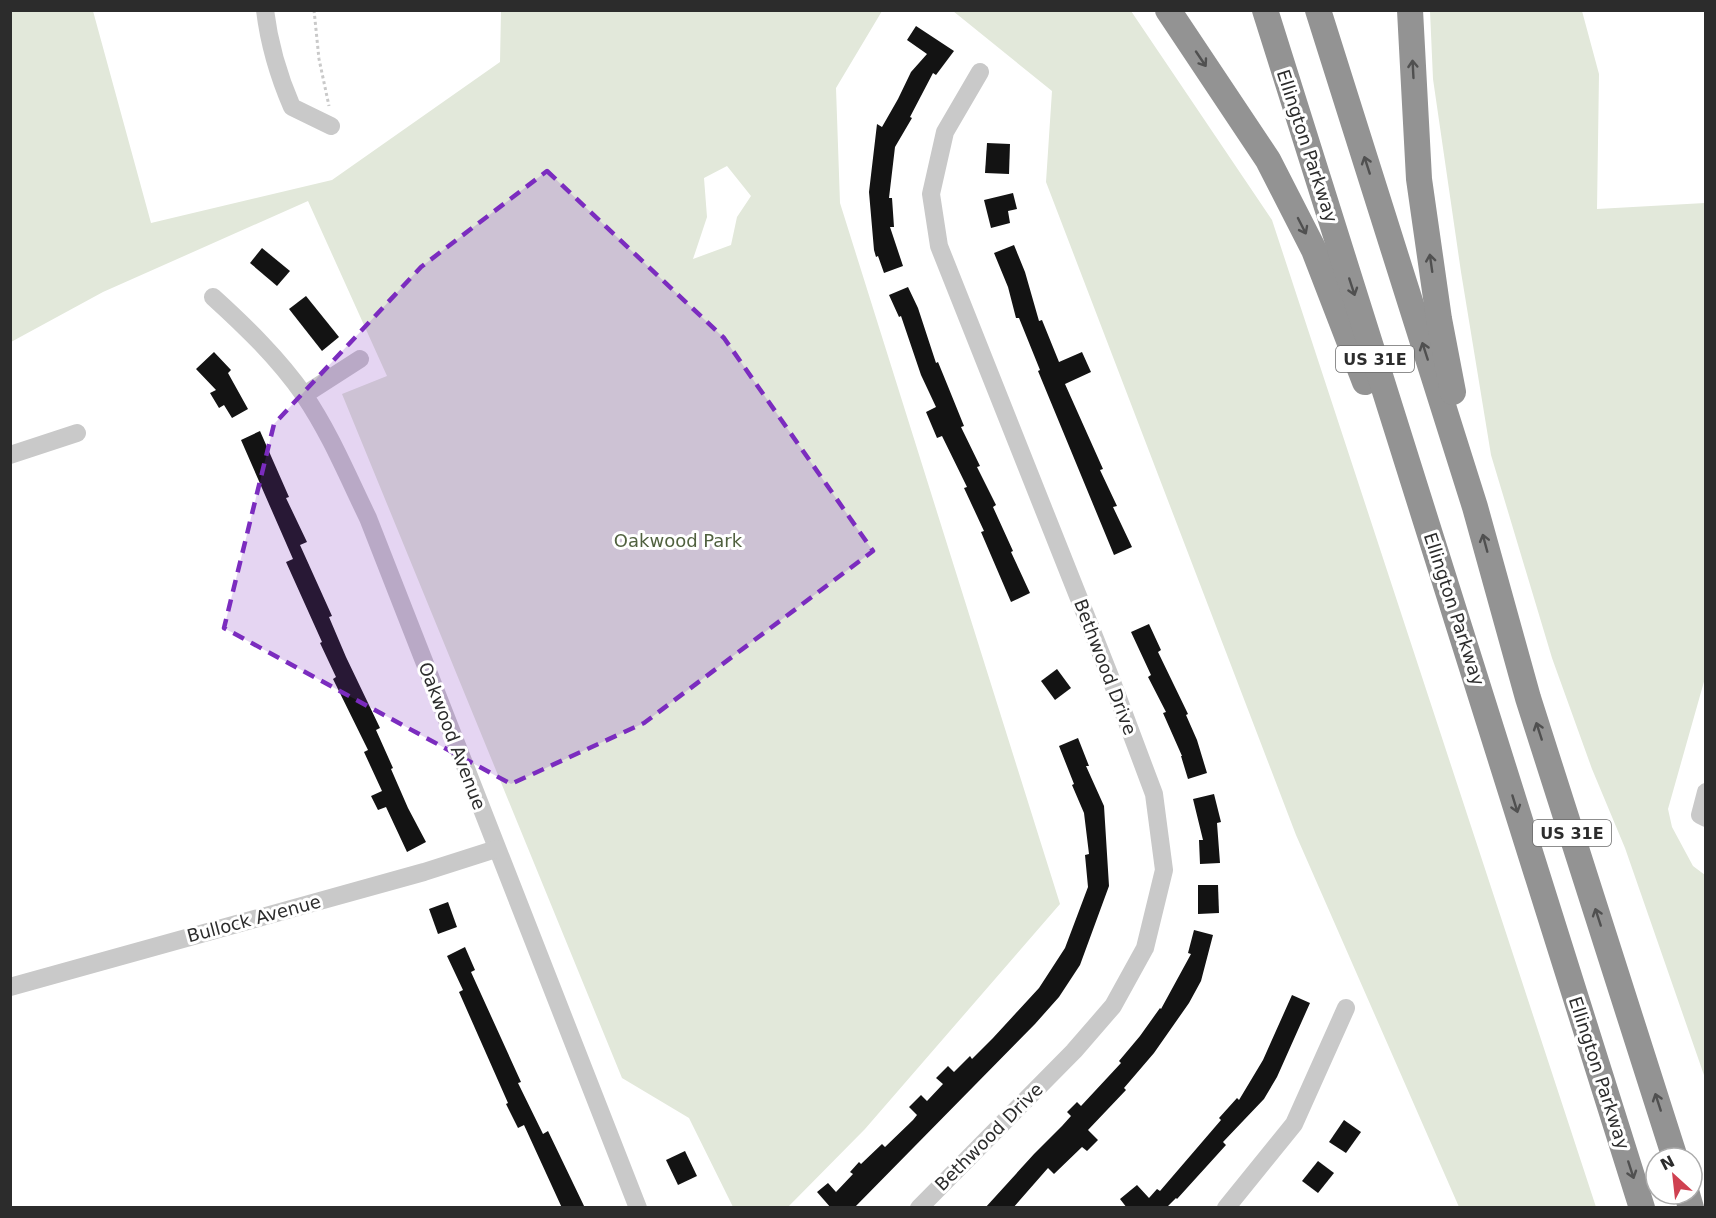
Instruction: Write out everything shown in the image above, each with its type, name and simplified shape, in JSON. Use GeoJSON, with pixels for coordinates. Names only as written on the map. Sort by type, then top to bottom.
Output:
{"type":"FeatureCollection","features":[{"type":"Feature","properties":{"kind":"highway"},"geometry":{"type":"LineString","coordinates":[[1168,10],[1268,160],[1314,250],[1485,708]]}},
{"type":"Feature","properties":{"kind":"highway","name":"Ellington Parkway"},"geometry":{"type":"LineString","coordinates":[[1265,10],[1642,1208]]}},
{"type":"Feature","properties":{"kind":"highway","name":"US 31E"},"geometry":{"type":"LineString","coordinates":[[1318,10],[1475,507],[1528,698],[1671,1146]]}},
{"type":"Feature","properties":{"kind":"highway"},"geometry":{"type":"LineString","coordinates":[[1410,10],[1419,179],[1439,319],[1475,507]]}},
{"type":"Feature","properties":{"kind":"street"},"geometry":{"type":"LineString","coordinates":[[265,10],[266,24],[292,107],[330,117]]}},
{"type":"Feature","properties":{"kind":"street","name":"Bethwood Drive"},"geometry":{"type":"LineString","coordinates":[[919,1208],[1074,1050],[1113,1006],[1145,948],[1164,870],[1154,794],[1109,674],[939,246],[931,194],[945,132],[980,72]]}},
{"type":"Feature","properties":{"kind":"street","name":"Oakwood Avenue"},"geometry":{"type":"LineString","coordinates":[[213,297],[257,338],[304,395],[333,445],[368,518],[638,1208]]}},
{"type":"Feature","properties":{"kind":"street"},"geometry":{"type":"LineString","coordinates":[[304,395],[360,359]]}},
{"type":"Feature","properties":{"kind":"street"},"geometry":{"type":"LineString","coordinates":[[10,455],[77,433]]}},
{"type":"Feature","properties":{"kind":"street"},"geometry":{"type":"LineString","coordinates":[[1706,792],[1700,814],[1706,818]]}},
{"type":"Feature","properties":{"kind":"street","name":"Bullock Avenue"},"geometry":{"type":"LineString","coordinates":[[10,987],[412,875],[496,849]]}},
{"type":"Feature","properties":{"kind":"street"},"geometry":{"type":"LineString","coordinates":[[1226,1208],[1294,1124],[1347,1008]]}},
{"type":"Feature","properties":{"kind":"path"},"geometry":{"type":"LineString","coordinates":[[314,10],[319,59],[330,117]]}},
{"type":"Feature","properties":{"kind":"highlighted area"},"geometry":{"type":"Polygon","coordinates":[[[547,171],[724,338],[873,551],[644,723],[511,784],[224,628],[274,424],[421,267],[547,171]]]}},
{"type":"Feature","properties":{"kind":"green space","name":"Oakwood Park"},"geometry":{"type":"Polygon","coordinates":[[[11,10],[93,11],[151,223],[332,180],[500,62],[501,11],[882,11],[836,88],[840,203],[1060,904],[865,1129],[788,1207],[733,1207],[689,1118],[622,1078],[342,394],[387,376],[308,201],[103,292],[11,342],[11,10]],[[727,166],[704,178],[707,217],[693,259],[731,245],[737,217],[751,196],[727,166]]]}},
{"type":"Feature","properties":{"kind":"green space"},"geometry":{"type":"Polygon","coordinates":[[[953,11],[1131,11],[1272,220],[1596,1207],[1459,1207],[1296,835],[1046,182],[1052,91],[953,11]]]}},
{"type":"Feature","properties":{"kind":"green space"},"geometry":{"type":"Polygon","coordinates":[[[1430,11],[1582,11],[1599,74],[1597,209],[1705,203],[1705,678],[1668,809],[1672,827],[1693,866],[1705,875],[1705,1078],[1625,848],[1592,769],[1552,658],[1491,455],[1433,79],[1430,11]]]}},
{"type":"Feature","properties":{"kind":"building"},"geometry":{"type":"Polygon","coordinates":[[[916,26],[954,51],[936,75],[933,73],[910,117],[912,118],[895,147],[889,198],[892,198],[894,227],[890,227],[903,266],[884,273],[874,250],[869,192],[877,124],[882,127],[911,72],[927,54],[907,40],[916,26]]]}},
{"type":"Feature","properties":{"kind":"building"},"geometry":{"type":"Polygon","coordinates":[[[987,143],[1010,144],[1009,174],[985,173],[987,143]]]}},
{"type":"Feature","properties":{"kind":"building"},"geometry":{"type":"Polygon","coordinates":[[[1013,193],[1017,209],[1008,211],[1010,223],[991,228],[984,200],[1013,193]]]}},
{"type":"Feature","properties":{"kind":"building"},"geometry":{"type":"Polygon","coordinates":[[[1014,245],[1025,272],[1039,321],[1042,320],[1059,362],[1082,352],[1091,372],[1065,384],[1103,469],[1100,470],[1117,506],[1113,507],[1132,547],[1114,555],[1038,371],[1040,370],[1019,318],[1016,318],[1008,287],[994,253],[1014,245]]]}},
{"type":"Feature","properties":{"kind":"building"},"geometry":{"type":"Polygon","coordinates":[[[262,248],[290,271],[277,286],[250,263],[262,248]]]}},
{"type":"Feature","properties":{"kind":"building"},"geometry":{"type":"Polygon","coordinates":[[[908,287],[918,308],[936,363],[938,362],[964,426],[961,427],[980,466],[977,467],[996,505],[993,507],[1030,593],[1011,602],[981,532],[984,531],[964,488],[967,487],[942,436],[937,438],[926,412],[936,407],[921,375],[901,316],[899,317],[889,295],[908,287]]]}},
{"type":"Feature","properties":{"kind":"building"},"geometry":{"type":"Polygon","coordinates":[[[306,296],[339,337],[322,351],[289,309],[306,296]]]}},
{"type":"Feature","properties":{"kind":"building"},"geometry":{"type":"Polygon","coordinates":[[[214,352],[231,370],[228,373],[248,409],[232,418],[224,405],[219,408],[210,393],[216,390],[196,369],[214,352]]]}},
{"type":"Feature","properties":{"kind":"building"},"geometry":{"type":"Polygon","coordinates":[[[260,431],[289,497],[286,498],[307,542],[300,545],[332,616],[329,617],[380,728],[376,730],[393,768],[391,769],[426,842],[407,852],[386,807],[378,810],[371,796],[382,791],[364,752],[368,750],[333,679],[336,677],[320,643],[322,642],[286,562],[293,559],[241,440],[260,431]]]}},
{"type":"Feature","properties":{"kind":"building"},"geometry":{"type":"Polygon","coordinates":[[[1149,624],[1161,650],[1158,652],[1188,714],[1186,715],[1197,740],[1207,773],[1188,779],[1182,756],[1163,713],[1166,712],[1148,677],[1151,675],[1131,632],[1149,624]]]}},
{"type":"Feature","properties":{"kind":"building"},"geometry":{"type":"Polygon","coordinates":[[[1057,669],[1071,688],[1055,700],[1041,681],[1057,669]]]}},
{"type":"Feature","properties":{"kind":"building"},"geometry":{"type":"Polygon","coordinates":[[[1078,738],[1089,766],[1086,766],[1104,806],[1109,886],[1080,965],[1059,997],[1035,1024],[854,1208],[831,1208],[817,1192],[828,1183],[836,1192],[853,1174],[850,1172],[859,1162],[861,1164],[882,1144],[885,1147],[913,1120],[917,1115],[909,1107],[921,1095],[927,1101],[943,1084],[936,1078],[948,1066],[954,1072],[970,1056],[972,1059],[993,1038],[1039,988],[1065,948],[1088,887],[1085,855],[1089,854],[1084,813],[1059,746],[1078,738]]]}},
{"type":"Feature","properties":{"kind":"building"},"geometry":{"type":"Polygon","coordinates":[[[1214,794],[1221,822],[1217,823],[1220,863],[1200,864],[1199,840],[1203,840],[1193,799],[1214,794]]]}},
{"type":"Feature","properties":{"kind":"building"},"geometry":{"type":"Polygon","coordinates":[[[1198,885],[1218,885],[1219,913],[1198,914],[1198,885]]]}},
{"type":"Feature","properties":{"kind":"building"},"geometry":{"type":"Polygon","coordinates":[[[448,902],[457,927],[438,934],[429,909],[448,902]]]}},
{"type":"Feature","properties":{"kind":"building"},"geometry":{"type":"Polygon","coordinates":[[[1194,930],[1213,935],[1201,981],[1189,1003],[1154,1053],[1124,1088],[1126,1090],[1088,1130],[1098,1140],[1087,1151],[1082,1147],[1054,1174],[1048,1168],[1013,1208],[985,1208],[1071,1116],[1067,1112],[1077,1102],[1081,1106],[1121,1063],[1119,1061],[1161,1009],[1191,954],[1188,953],[1194,930]]]}},
{"type":"Feature","properties":{"kind":"building"},"geometry":{"type":"Polygon","coordinates":[[[465,947],[475,970],[471,972],[521,1082],[518,1083],[543,1134],[548,1131],[585,1208],[562,1208],[524,1125],[518,1128],[506,1104],[508,1103],[459,992],[463,990],[447,956],[465,947]]]}},
{"type":"Feature","properties":{"kind":"building"},"geometry":{"type":"Polygon","coordinates":[[[1292,995],[1310,1003],[1277,1077],[1264,1099],[1223,1142],[1226,1145],[1166,1208],[1127,1208],[1120,1199],[1137,1185],[1149,1198],[1157,1189],[1160,1191],[1221,1120],[1219,1118],[1237,1098],[1239,1100],[1263,1060],[1292,995]]]}},
{"type":"Feature","properties":{"kind":"building"},"geometry":{"type":"Polygon","coordinates":[[[1344,1120],[1361,1132],[1346,1153],[1329,1142],[1344,1120]]]}},
{"type":"Feature","properties":{"kind":"building"},"geometry":{"type":"Polygon","coordinates":[[[685,1151],[697,1176],[678,1185],[666,1160],[685,1151]]]}},
{"type":"Feature","properties":{"kind":"building"},"geometry":{"type":"Polygon","coordinates":[[[1318,1161],[1334,1173],[1318,1193],[1302,1181],[1318,1161]]]}}]}
